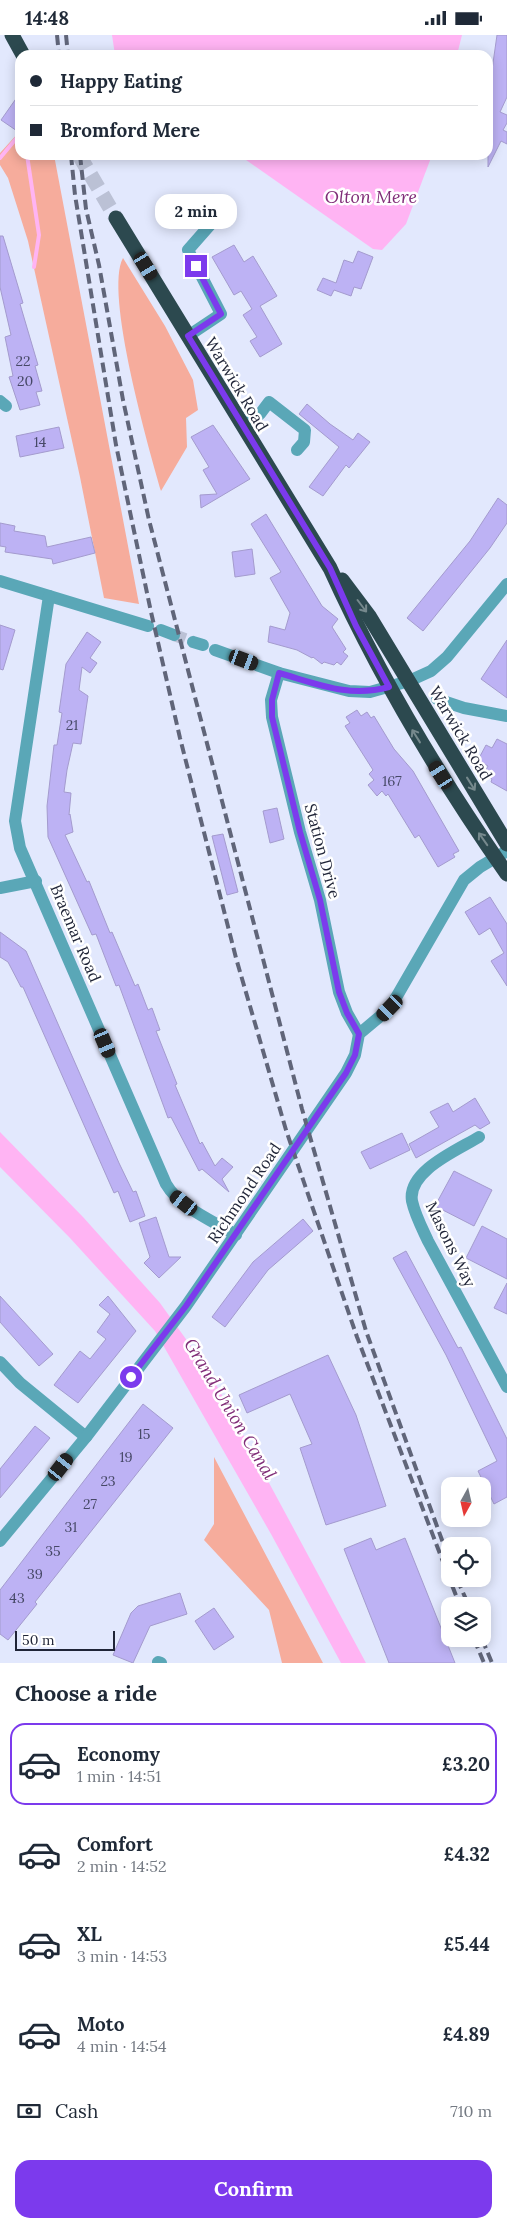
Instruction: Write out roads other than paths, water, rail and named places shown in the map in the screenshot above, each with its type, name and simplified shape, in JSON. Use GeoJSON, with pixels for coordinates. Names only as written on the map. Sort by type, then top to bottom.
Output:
{"type":"FeatureCollection","features":[{"type":"Feature","properties":{"kind":"highway"},"geometry":{"type":"LineString","coordinates":[[12,35],[21,50]]}},
{"type":"Feature","properties":{"kind":"highway","name":"Warwick Road"},"geometry":{"type":"LineString","coordinates":[[116,218],[330,568],[369,616],[507,844]]}},
{"type":"Feature","properties":{"kind":"highway","name":"Warwick Road"},"geometry":{"type":"LineString","coordinates":[[330,568],[356,626],[412,729],[501,854],[507,874]]}},
{"type":"Feature","properties":{"kind":"street"},"geometry":{"type":"LineString","coordinates":[[188,336],[221,314],[188,249],[217,217]]}},
{"type":"Feature","properties":{"kind":"street"},"geometry":{"type":"LineString","coordinates":[[240,423],[260,414],[269,402],[304,430],[304,441],[297,449]]}},
{"type":"Feature","properties":{"kind":"street"},"geometry":{"type":"LineString","coordinates":[[0,581],[148,626]]}},
{"type":"Feature","properties":{"kind":"street"},"geometry":{"type":"LineString","coordinates":[[203,646],[279,673],[349,691],[370,692],[426,674],[447,657],[507,584]]}},
{"type":"Feature","properties":{"kind":"street","name":"Braemar Road"},"geometry":{"type":"LineString","coordinates":[[49,596],[15,821],[20,848],[36,881],[166,1184],[172,1194],[184,1203],[236,1235]]}},
{"type":"Feature","properties":{"kind":"street"},"geometry":{"type":"LineString","coordinates":[[161,631],[174,635]]}},
{"type":"Feature","properties":{"kind":"street","name":"Station Drive"},"geometry":{"type":"LineString","coordinates":[[279,673],[272,700],[272,717],[300,832],[320,900],[339,992],[347,1013],[359,1034]]}},
{"type":"Feature","properties":{"kind":"street"},"geometry":{"type":"LineString","coordinates":[[437,699],[464,708],[507,716]]}},
{"type":"Feature","properties":{"kind":"street"},"geometry":{"type":"LineString","coordinates":[[359,1034],[390,1008],[464,879],[501,854]]}},
{"type":"Feature","properties":{"kind":"street"},"geometry":{"type":"LineString","coordinates":[[0,889],[36,881]]}},
{"type":"Feature","properties":{"kind":"street","name":"Richmond Road"},"geometry":{"type":"LineString","coordinates":[[0,1541],[86,1437],[176,1319],[236,1235],[346,1073],[355,1055],[359,1034]]}},
{"type":"Feature","properties":{"kind":"street","name":"Masons Way"},"geometry":{"type":"LineString","coordinates":[[479,1137],[427,1168],[420,1177],[412,1199],[417,1217],[426,1237],[507,1387]]}},
{"type":"Feature","properties":{"kind":"street"},"geometry":{"type":"LineString","coordinates":[[0,1362],[20,1383],[86,1437]]}},
{"type":"Feature","properties":{"kind":"water"},"geometry":{"type":"Polygon","coordinates":[[[112,35],[462,35],[458,50],[114,50],[112,35]]]}},
{"type":"Feature","properties":{"kind":"water","name":"Olton Mere"},"geometry":{"type":"Polygon","coordinates":[[[246,160],[430,160],[406,224],[382,250],[373,249],[246,160]]]}},
{"type":"Feature","properties":{"kind":"water"},"geometry":{"type":"Polygon","coordinates":[[[0,1132],[83,1217],[160,1303],[188,1342],[218,1388],[366,1663],[341,1663],[271,1534],[155,1331],[70,1238],[0,1167],[0,1132]]]}},
{"type":"Feature","properties":{"kind":"waterway"},"geometry":{"type":"LineString","coordinates":[[0,158],[15,140]]}},
{"type":"Feature","properties":{"kind":"waterway"},"geometry":{"type":"LineString","coordinates":[[28,160],[39,235],[34,267]]}},
{"type":"Feature","properties":{"kind":"tunnel"},"geometry":{"type":"LineString","coordinates":[[82,160],[116,218]]}},
{"type":"Feature","properties":{"kind":"tunnel"},"geometry":{"type":"LineString","coordinates":[[174,635],[193,642]]}},
{"type":"Feature","properties":{"kind":"railway"},"geometry":{"type":"LineString","coordinates":[[57,35],[58,50]]}},
{"type":"Feature","properties":{"kind":"railway"},"geometry":{"type":"LineString","coordinates":[[66,35],[68,50]]}},
{"type":"Feature","properties":{"kind":"railway"},"geometry":{"type":"LineString","coordinates":[[72,160],[75,195],[116,445],[180,738],[236,958],[286,1130],[357,1337],[457,1597]]}},
{"type":"Feature","properties":{"kind":"railway"},"geometry":{"type":"LineString","coordinates":[[81,160],[86,209],[99,265],[123,400],[149,520],[302,1109],[366,1331],[441,1537]]}},
{"type":"Feature","properties":{"kind":"railway"},"geometry":{"type":"LineString","coordinates":[[461,1587],[465,1597]]}},
{"type":"Feature","properties":{"kind":"railway"},"geometry":{"type":"LineString","coordinates":[[477,1647],[484,1663]]}},
{"type":"Feature","properties":{"kind":"railway"},"geometry":{"type":"LineString","coordinates":[[485,1647],[492,1663]]}},
{"type":"Feature","properties":{"kind":"water label","name":"Grand Union Canal"},"geometry":{"type":"Point","coordinates":[230,1409]}}]}
